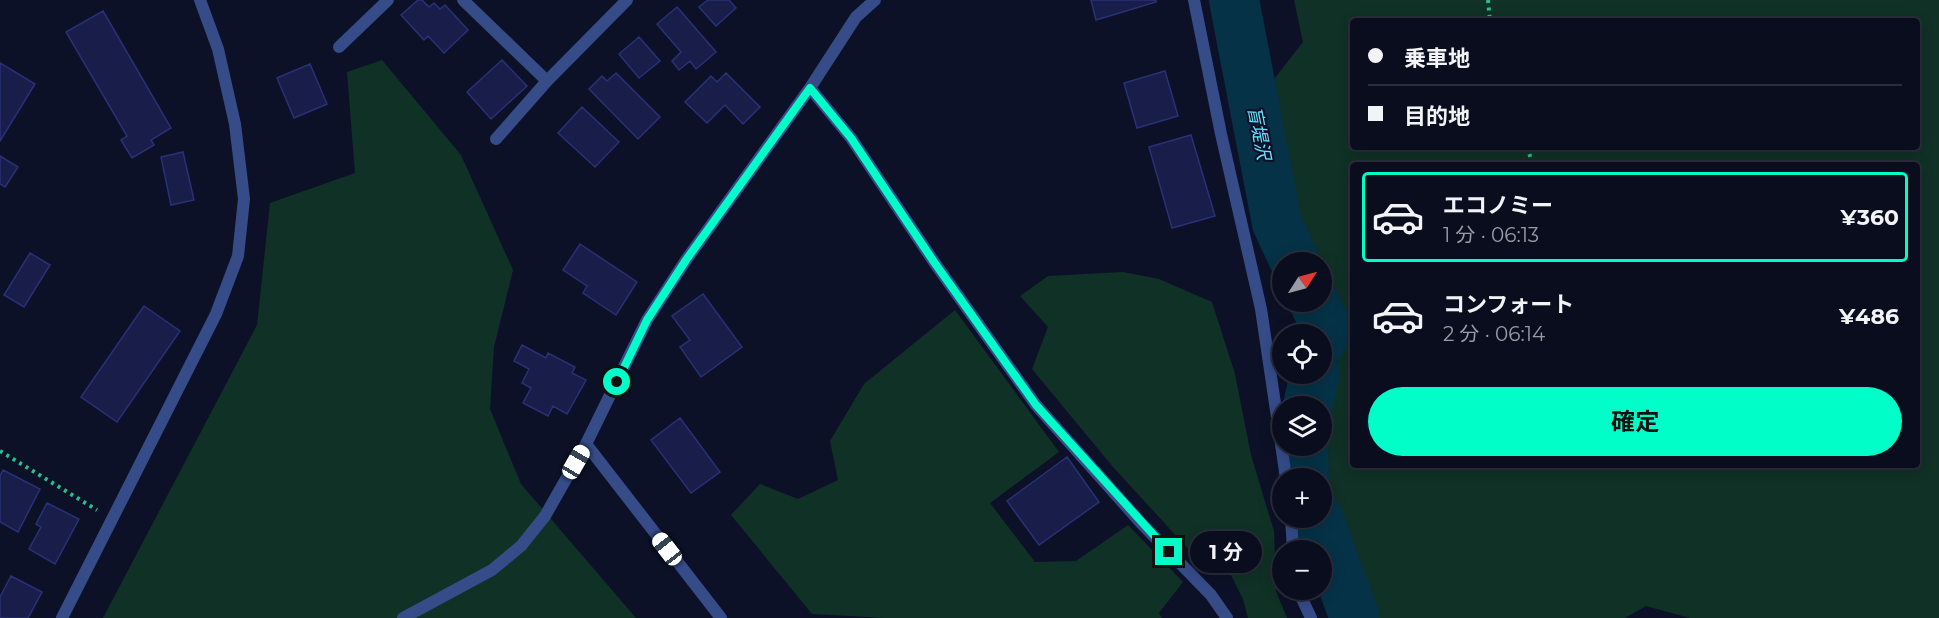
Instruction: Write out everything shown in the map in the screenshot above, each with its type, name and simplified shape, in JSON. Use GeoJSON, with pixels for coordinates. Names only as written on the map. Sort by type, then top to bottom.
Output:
{"type":"FeatureCollection","features":[{"type":"Feature","properties":{"kind":"street"},"geometry":{"type":"LineString","coordinates":[[62,618],[216,314],[238,256],[244,199],[234,124],[218,49],[200,0]]}},
{"type":"Feature","properties":{"kind":"street"},"geometry":{"type":"LineString","coordinates":[[339,47],[388,0]]}},
{"type":"Feature","properties":{"kind":"street"},"geometry":{"type":"LineString","coordinates":[[463,0],[548,81]]}},
{"type":"Feature","properties":{"kind":"street"},"geometry":{"type":"LineString","coordinates":[[496,139],[548,81],[627,0]]}},
{"type":"Feature","properties":{"kind":"street"},"geometry":{"type":"LineString","coordinates":[[403,618],[492,570],[521,546],[545,516],[586,444],[647,320],[686,260],[810,88],[856,17],[875,0]]}},
{"type":"Feature","properties":{"kind":"street"},"geometry":{"type":"LineString","coordinates":[[1194,0],[1221,134],[1261,309],[1285,468]]}},
{"type":"Feature","properties":{"kind":"street"},"geometry":{"type":"LineString","coordinates":[[810,88],[851,138],[934,262],[1036,405],[1141,523],[1211,595],[1227,618]]}},
{"type":"Feature","properties":{"kind":"street"},"geometry":{"type":"LineString","coordinates":[[586,444],[721,618]]}},
{"type":"Feature","properties":{"kind":"street"},"geometry":{"type":"LineString","coordinates":[[1303,600],[1311,618]]}},
{"type":"Feature","properties":{"kind":"path"},"geometry":{"type":"LineString","coordinates":[[1488,0],[1490,18]]}},
{"type":"Feature","properties":{"kind":"path"},"geometry":{"type":"LineString","coordinates":[[0,451],[112,520]]}},
{"type":"Feature","properties":{"kind":"green space"},"geometry":{"type":"Polygon","coordinates":[[[1294,0],[1939,0],[1939,618],[1690,618],[1646,606],[1625,618],[1373,618],[1332,499],[1332,468],[1321,467],[1323,456],[1332,456],[1332,396],[1340,341],[1332,293],[1332,252],[1318,252],[1291,199],[1267,88],[1303,42],[1294,0]]]}},
{"type":"Feature","properties":{"kind":"green space"},"geometry":{"type":"Polygon","coordinates":[[[382,60],[461,155],[513,270],[494,347],[490,409],[521,484],[636,618],[103,618],[257,325],[270,203],[355,173],[347,72],[382,60]]]}},
{"type":"Feature","properties":{"kind":"green space"},"geometry":{"type":"Polygon","coordinates":[[[1123,272],[1159,279],[1212,302],[1235,374],[1251,455],[1274,531],[1272,600],[1280,600],[1287,618],[1248,618],[1243,599],[1227,567],[1191,552],[1113,467],[1032,369],[1048,327],[1020,296],[1048,276],[1123,272]]]}},
{"type":"Feature","properties":{"kind":"green space"},"geometry":{"type":"Polygon","coordinates":[[[955,310],[1059,452],[990,503],[1035,562],[1076,561],[1128,525],[1183,582],[1159,613],[1162,618],[885,618],[812,614],[731,515],[760,484],[798,499],[838,480],[830,441],[864,384],[955,310]]]}},
{"type":"Feature","properties":{"kind":"building"},"geometry":{"type":"Polygon","coordinates":[[[418,0],[422,0],[429,7],[434,3],[440,9],[445,5],[468,30],[444,53],[428,36],[424,40],[401,15],[418,0]]]}},
{"type":"Feature","properties":{"kind":"building"},"geometry":{"type":"Polygon","coordinates":[[[708,0],[729,0],[736,8],[716,26],[699,7],[708,0]]]}},
{"type":"Feature","properties":{"kind":"building"},"geometry":{"type":"Polygon","coordinates":[[[1091,0],[1156,0],[1156,2],[1096,20],[1091,0]]]}},
{"type":"Feature","properties":{"kind":"building"},"geometry":{"type":"Polygon","coordinates":[[[677,7],[716,52],[696,69],[690,61],[679,70],[672,61],[681,52],[657,24],[677,7]]]}},
{"type":"Feature","properties":{"kind":"building"},"geometry":{"type":"Polygon","coordinates":[[[103,11],[171,128],[151,140],[154,145],[132,158],[121,140],[127,136],[66,32],[103,11]]]}},
{"type":"Feature","properties":{"kind":"building"},"geometry":{"type":"Polygon","coordinates":[[[639,37],[660,61],[639,78],[619,54],[639,37]]]}},
{"type":"Feature","properties":{"kind":"building"},"geometry":{"type":"Polygon","coordinates":[[[502,60],[527,86],[491,119],[467,92],[502,60]]]}},
{"type":"Feature","properties":{"kind":"building"},"geometry":{"type":"Polygon","coordinates":[[[0,63],[35,84],[0,141],[0,63]]]}},
{"type":"Feature","properties":{"kind":"building"},"geometry":{"type":"Polygon","coordinates":[[[310,64],[327,104],[294,118],[277,78],[310,64]]]}},
{"type":"Feature","properties":{"kind":"building"},"geometry":{"type":"Polygon","coordinates":[[[1165,71],[1178,116],[1137,128],[1124,83],[1165,71]]]}},
{"type":"Feature","properties":{"kind":"building"},"geometry":{"type":"Polygon","coordinates":[[[616,73],[660,117],[638,139],[589,89],[602,76],[607,81],[616,73]]]}},
{"type":"Feature","properties":{"kind":"building"},"geometry":{"type":"Polygon","coordinates":[[[726,73],[760,107],[743,124],[725,105],[707,123],[685,102],[711,76],[717,82],[726,73]]]}},
{"type":"Feature","properties":{"kind":"building"},"geometry":{"type":"Polygon","coordinates":[[[582,107],[619,142],[595,167],[558,133],[582,107]]]}},
{"type":"Feature","properties":{"kind":"building"},"geometry":{"type":"Polygon","coordinates":[[[1191,135],[1215,216],[1172,228],[1149,147],[1191,135]]]}},
{"type":"Feature","properties":{"kind":"building"},"geometry":{"type":"Polygon","coordinates":[[[183,152],[194,200],[171,205],[161,157],[183,152]]]}},
{"type":"Feature","properties":{"kind":"building"},"geometry":{"type":"Polygon","coordinates":[[[0,156],[18,167],[5,187],[0,184],[0,156]]]}},
{"type":"Feature","properties":{"kind":"building"},"geometry":{"type":"Polygon","coordinates":[[[580,244],[637,282],[616,315],[583,293],[587,286],[563,270],[580,244]]]}},
{"type":"Feature","properties":{"kind":"building"},"geometry":{"type":"Polygon","coordinates":[[[30,253],[50,265],[24,307],[4,295],[30,253]]]}},
{"type":"Feature","properties":{"kind":"building"},"geometry":{"type":"Polygon","coordinates":[[[703,294],[742,347],[701,377],[680,347],[690,340],[672,316],[703,294]]]}},
{"type":"Feature","properties":{"kind":"building"},"geometry":{"type":"Polygon","coordinates":[[[144,306],[180,331],[117,422],[81,397],[144,306]]]}},
{"type":"Feature","properties":{"kind":"building"},"geometry":{"type":"Polygon","coordinates":[[[522,345],[546,358],[548,353],[575,367],[572,373],[586,380],[567,414],[553,406],[548,416],[523,403],[531,388],[522,383],[529,369],[514,361],[522,345]]]}},
{"type":"Feature","properties":{"kind":"building"},"geometry":{"type":"Polygon","coordinates":[[[680,418],[720,472],[691,493],[651,440],[680,418]]]}},
{"type":"Feature","properties":{"kind":"building"},"geometry":{"type":"Polygon","coordinates":[[[1067,457],[1099,502],[1039,545],[1007,501],[1067,457]]]}},
{"type":"Feature","properties":{"kind":"building"},"geometry":{"type":"Polygon","coordinates":[[[3,470],[40,489],[18,532],[0,522],[0,476],[3,470]]]}},
{"type":"Feature","properties":{"kind":"building"},"geometry":{"type":"Polygon","coordinates":[[[47,503],[79,519],[55,564],[29,549],[41,527],[36,524],[47,503]]]}},
{"type":"Feature","properties":{"kind":"building"},"geometry":{"type":"Polygon","coordinates":[[[11,576],[42,592],[28,618],[0,618],[0,597],[11,576]]]}},
{"type":"Feature","properties":{"kind":"waterway","name":"盲堤沢"},"geometry":{"type":"LineString","coordinates":[[1234,0],[1277,223],[1290,252]]}},
{"type":"Feature","properties":{"kind":"waterway","name":"盲堤沢"},"geometry":{"type":"LineString","coordinates":[[1319,312],[1325,324]]}},
{"type":"Feature","properties":{"kind":"waterway","name":"盲堤沢"},"geometry":{"type":"LineString","coordinates":[[1310,396],[1313,384]]}},
{"type":"Feature","properties":{"kind":"waterway","name":"盲堤沢"},"geometry":{"type":"LineString","coordinates":[[1303,456],[1304,468]]}},
{"type":"Feature","properties":{"kind":"waterway","name":"盲堤沢"},"geometry":{"type":"LineString","coordinates":[[1322,528],[1355,618]]}},
{"type":"Feature","properties":{"kind":"route"},"geometry":{"type":"LineString","coordinates":[[617,382],[647,320],[686,260],[810,88],[851,138],[934,262],[1036,405],[1169,552]]}}]}
